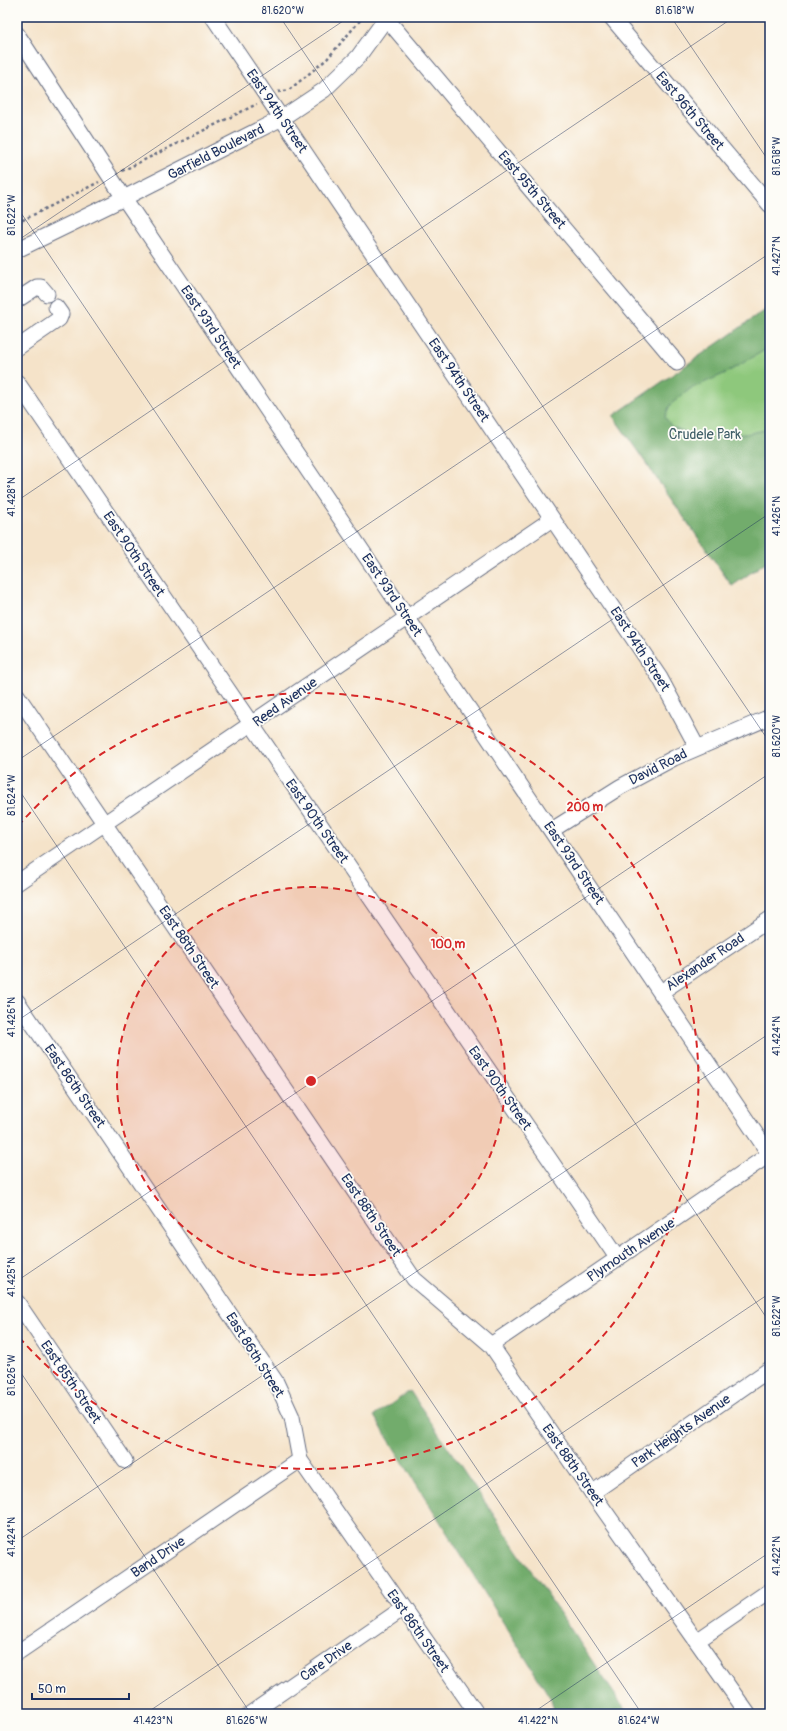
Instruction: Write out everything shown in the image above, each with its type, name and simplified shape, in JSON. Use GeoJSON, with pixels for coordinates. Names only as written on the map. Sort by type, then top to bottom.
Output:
{"type":"FeatureCollection","features":[{"type":"Feature","properties":{"kind":"street","name":"East 94th Street"},"geometry":{"type":"LineString","coordinates":[[213,17],[660,678],[697,747]]}},
{"type":"Feature","properties":{"kind":"street","name":"Garfield Boulevard"},"geometry":{"type":"LineString","coordinates":[[17,250],[282,118],[330,84],[358,57],[386,17]]}},
{"type":"Feature","properties":{"kind":"street","name":"East 95th Street"},"geometry":{"type":"LineString","coordinates":[[386,17],[677,363]]}},
{"type":"Feature","properties":{"kind":"street","name":"East 96th Street"},"geometry":{"type":"LineString","coordinates":[[611,17],[770,205]]}},
{"type":"Feature","properties":{"kind":"street","name":"East 93rd Street"},"geometry":{"type":"LineString","coordinates":[[17,34],[124,198],[770,1155]]}},
{"type":"Feature","properties":{"kind":"street"},"geometry":{"type":"LineString","coordinates":[[17,300],[37,287],[41,287],[47,294]]}},
{"type":"Feature","properties":{"kind":"street"},"geometry":{"type":"LineString","coordinates":[[17,348],[59,319],[61,314],[56,307]]}},
{"type":"Feature","properties":{"kind":"street","name":"East 90th Street"},"geometry":{"type":"LineString","coordinates":[[17,382],[618,1259]]}},
{"type":"Feature","properties":{"kind":"street","name":"Reed Avenue"},"geometry":{"type":"LineString","coordinates":[[17,883],[106,824],[552,519]]}},
{"type":"Feature","properties":{"kind":"street","name":"East 88th Street"},"geometry":{"type":"LineString","coordinates":[[17,695],[414,1279],[491,1345],[592,1493],[748,1714]]}},
{"type":"Feature","properties":{"kind":"street","name":"David Road"},"geometry":{"type":"LineString","coordinates":[[552,830],[620,787],[697,747],[770,717]]}},
{"type":"Feature","properties":{"kind":"street","name":"Alexander Road"},"geometry":{"type":"LineString","coordinates":[[661,992],[770,919]]}},
{"type":"Feature","properties":{"kind":"street","name":"East 86th Street"},"geometry":{"type":"LineString","coordinates":[[17,1001],[276,1382],[292,1417],[300,1460],[402,1609],[477,1714]]}},
{"type":"Feature","properties":{"kind":"street","name":"Plymouth Avenue"},"geometry":{"type":"LineString","coordinates":[[491,1345],[770,1155]]}},
{"type":"Feature","properties":{"kind":"street","name":"East 85th Street"},"geometry":{"type":"LineString","coordinates":[[17,1302],[125,1461]]}},
{"type":"Feature","properties":{"kind":"street","name":"Park Heights Avenue"},"geometry":{"type":"LineString","coordinates":[[592,1493],[770,1369]]}},
{"type":"Feature","properties":{"kind":"street","name":"Band Drive"},"geometry":{"type":"LineString","coordinates":[[17,1653],[300,1460]]}},
{"type":"Feature","properties":{"kind":"street"},"geometry":{"type":"LineString","coordinates":[[697,1641],[770,1591]]}},
{"type":"Feature","properties":{"kind":"street","name":"Care Drive"},"geometry":{"type":"LineString","coordinates":[[250,1714],[402,1609]]}},
{"type":"Feature","properties":{"kind":"path"},"geometry":{"type":"LineString","coordinates":[[280,91],[289,90],[327,59],[363,17]]}},
{"type":"Feature","properties":{"kind":"path"},"geometry":{"type":"LineString","coordinates":[[120,172],[252,107]]}},
{"type":"Feature","properties":{"kind":"path"},"geometry":{"type":"LineString","coordinates":[[17,223],[92,185]]}},
{"type":"Feature","properties":{"kind":"green space","name":"Crudele Park"},"geometry":{"type":"Polygon","coordinates":[[[770,307],[770,559],[732,586],[613,416],[770,307]]]}},
{"type":"Feature","properties":{"kind":"green space","name":"Crudele Park"},"geometry":{"type":"Polygon","coordinates":[[[770,307],[770,347],[726,373],[690,389],[670,405],[665,417],[671,426],[693,435],[745,434],[770,429],[770,559],[732,586],[613,416],[770,307]]]}},
{"type":"Feature","properties":{"kind":"green space"},"geometry":{"type":"Polygon","coordinates":[[[410,1391],[628,1714],[555,1714],[551,1699],[374,1416],[410,1391]]]}}]}
